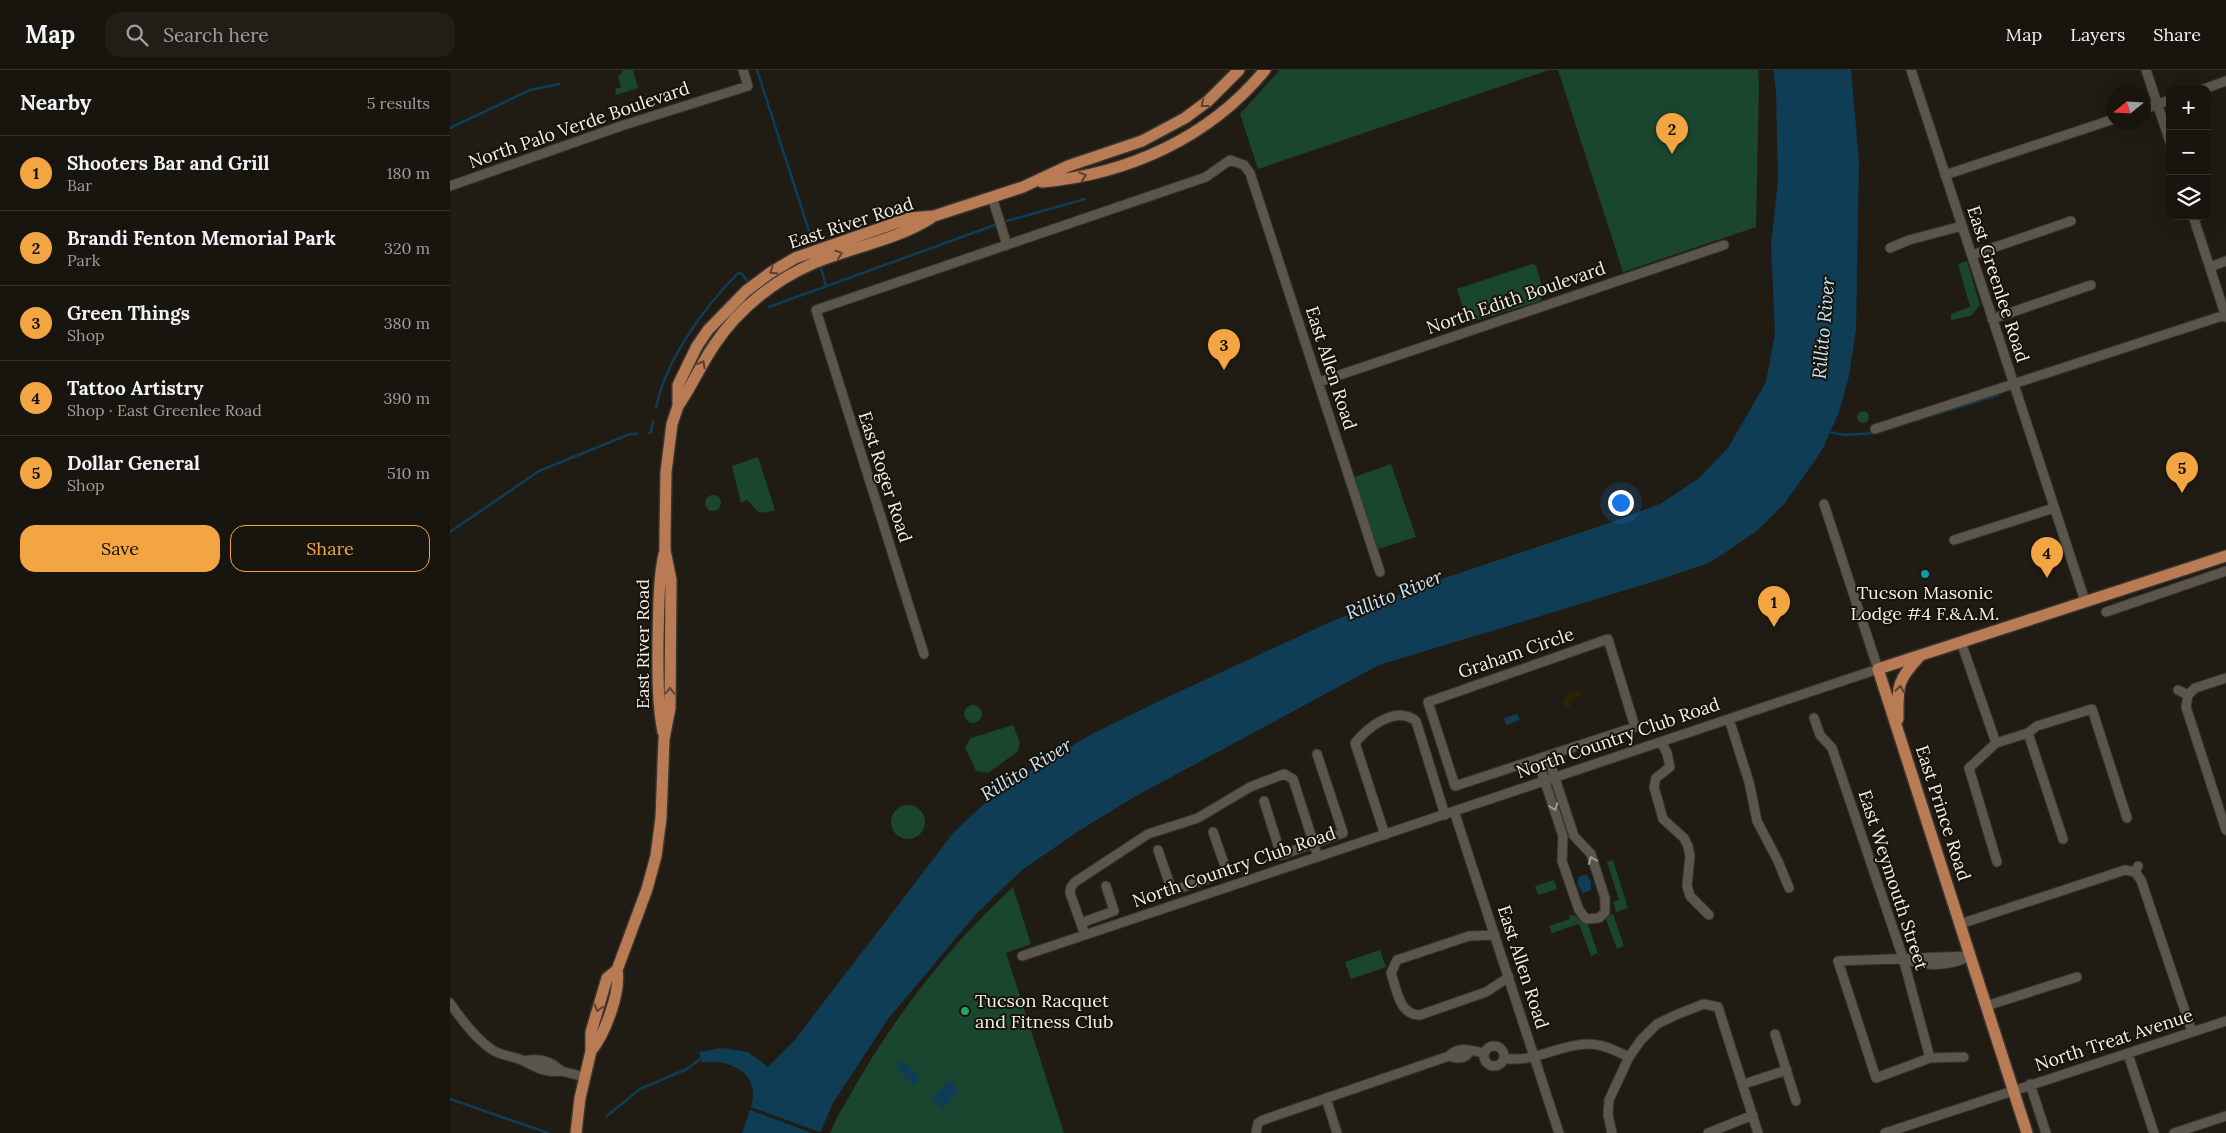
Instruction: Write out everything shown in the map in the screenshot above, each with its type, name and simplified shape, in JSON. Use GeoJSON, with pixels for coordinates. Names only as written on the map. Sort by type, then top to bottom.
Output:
{"type":"FeatureCollection","features":[{"type":"Feature","properties":{"kind":"main road","name":"East River Road"},"geometry":{"type":"LineString","coordinates":[[576,1133],[591,1051],[602,1037],[619,980],[617,970],[648,889],[656,856],[661,818],[664,739],[658,707],[658,667],[659,578],[665,550],[666,470],[672,424],[678,406],[678,385],[697,346],[721,315],[758,281],[785,264],[819,249],[910,218],[934,216],[1035,183],[1068,166],[1116,150],[1165,130],[1208,101],[1239,70]]}},
{"type":"Feature","properties":{"kind":"main road","name":"East River Road"},"geometry":{"type":"LineString","coordinates":[[1035,183],[1071,180],[1143,158],[1175,144],[1199,131],[1227,110],[1264,70]]}},
{"type":"Feature","properties":{"kind":"main road","name":"North Country Club Road"},"geometry":{"type":"LineString","coordinates":[[1878,669],[2226,556]]}},
{"type":"Feature","properties":{"kind":"main road"},"geometry":{"type":"LineString","coordinates":[[1898,730],[1898,690],[1903,674],[1920,655]]}},
{"type":"Feature","properties":{"kind":"main road","name":"East Prince Road"},"geometry":{"type":"LineString","coordinates":[[1878,669],[2027,1133]]}},
{"type":"Feature","properties":{"kind":"street","name":"North Palo Verde Boulevard"},"geometry":{"type":"LineString","coordinates":[[450,186],[621,126],[748,86],[743,70]]}},
{"type":"Feature","properties":{"kind":"street","name":"East Greenlee Road"},"geometry":{"type":"LineString","coordinates":[[1911,70],[2084,601]]}},
{"type":"Feature","properties":{"kind":"street"},"geometry":{"type":"LineString","coordinates":[[2146,70],[2166,130]]}},
{"type":"Feature","properties":{"kind":"street"},"geometry":{"type":"LineString","coordinates":[[2211,86],[2226,81]]}},
{"type":"Feature","properties":{"kind":"street"},"geometry":{"type":"LineString","coordinates":[[2151,106],[2166,101]]}},
{"type":"Feature","properties":{"kind":"street"},"geometry":{"type":"LineString","coordinates":[[1945,175],[2106,122]]}},
{"type":"Feature","properties":{"kind":"street","name":"East Allen Road"},"geometry":{"type":"LineString","coordinates":[[1008,245],[1206,178],[1230,160],[1244,165],[1250,173],[1380,572]]}},
{"type":"Feature","properties":{"kind":"street"},"geometry":{"type":"LineString","coordinates":[[992,197],[1008,245]]}},
{"type":"Feature","properties":{"kind":"street"},"geometry":{"type":"LineString","coordinates":[[1875,429],[2226,316],[2195,220]]}},
{"type":"Feature","properties":{"kind":"street"},"geometry":{"type":"LineString","coordinates":[[1972,256],[2071,221]]}},
{"type":"Feature","properties":{"kind":"street"},"geometry":{"type":"LineString","coordinates":[[1890,248],[1962,226]]}},
{"type":"Feature","properties":{"kind":"street","name":"East Roger Road"},"geometry":{"type":"LineString","coordinates":[[924,654],[816,310],[1008,245]]}},
{"type":"Feature","properties":{"kind":"street","name":"North Edith Boulevard"},"geometry":{"type":"LineString","coordinates":[[1319,382],[1724,245]]}},
{"type":"Feature","properties":{"kind":"street"},"geometry":{"type":"LineString","coordinates":[[2210,267],[2226,261]]}},
{"type":"Feature","properties":{"kind":"street"},"geometry":{"type":"LineString","coordinates":[[1992,319],[2090,285]]}},
{"type":"Feature","properties":{"kind":"street","name":"East Prince Road"},"geometry":{"type":"LineString","coordinates":[[1824,504],[1878,669]]}},
{"type":"Feature","properties":{"kind":"street"},"geometry":{"type":"LineString","coordinates":[[1954,540],[2054,508]]}},
{"type":"Feature","properties":{"kind":"street"},"geometry":{"type":"LineString","coordinates":[[2106,612],[2226,571]]}},
{"type":"Feature","properties":{"kind":"street","name":"Graham Circle"},"geometry":{"type":"LineString","coordinates":[[1608,639],[1635,727],[1538,761],[1455,786],[1428,702],[1608,639]]}},
{"type":"Feature","properties":{"kind":"street"},"geometry":{"type":"LineString","coordinates":[[1961,642],[1996,744]]}},
{"type":"Feature","properties":{"kind":"street","name":"North Country Club Road"},"geometry":{"type":"LineString","coordinates":[[1022,956],[1878,669]]}},
{"type":"Feature","properties":{"kind":"street"},"geometry":{"type":"LineString","coordinates":[[2226,678],[2195,688],[2188,695],[2186,707],[2226,830]]}},
{"type":"Feature","properties":{"kind":"street"},"geometry":{"type":"LineString","coordinates":[[2178,690],[2188,695]]}},
{"type":"Feature","properties":{"kind":"street"},"geometry":{"type":"LineString","coordinates":[[1997,862],[1969,768],[1996,744],[2028,733],[2037,726],[2092,709],[2127,818]]}},
{"type":"Feature","properties":{"kind":"street"},"geometry":{"type":"LineString","coordinates":[[1385,834],[1355,743],[1363,733],[1373,726],[1397,714],[1407,715],[1416,721],[1445,814]]}},
{"type":"Feature","properties":{"kind":"street","name":"East Weymouth Street"},"geometry":{"type":"LineString","coordinates":[[1814,718],[1820,735],[1832,748],[1903,958],[1930,1058]]}},
{"type":"Feature","properties":{"kind":"street"},"geometry":{"type":"LineString","coordinates":[[1729,719],[1749,782],[1757,821],[1778,861],[1789,888]]}},
{"type":"Feature","properties":{"kind":"street"},"geometry":{"type":"LineString","coordinates":[[2028,733],[2063,839]]}},
{"type":"Feature","properties":{"kind":"street"},"geometry":{"type":"LineString","coordinates":[[1661,742],[1667,752],[1670,766],[1656,778],[1654,788],[1664,819],[1684,838],[1688,846],[1690,856],[1687,886],[1690,896],[1709,915]]}},
{"type":"Feature","properties":{"kind":"street"},"geometry":{"type":"LineString","coordinates":[[1264,801],[1281,855],[1343,832],[1317,754]]}},
{"type":"Feature","properties":{"kind":"street"},"geometry":{"type":"LineString","coordinates":[[1538,761],[1563,836],[1562,861],[1579,910],[1586,919],[1599,918],[1605,912],[1606,898],[1591,854],[1574,836],[1548,757]]}},
{"type":"Feature","properties":{"kind":"street"},"geometry":{"type":"LineString","coordinates":[[1085,935],[1070,893],[1070,887],[1075,882],[1153,832],[1198,818],[1267,780],[1284,774],[1293,779],[1318,857]]}},
{"type":"Feature","properties":{"kind":"street","name":"East Allen Road"},"geometry":{"type":"LineString","coordinates":[[1454,811],[1559,1133]]}},
{"type":"Feature","properties":{"kind":"street"},"geometry":{"type":"LineString","coordinates":[[1158,850],[1172,891],[1197,883],[1227,872],[1213,832]]}},
{"type":"Feature","properties":{"kind":"street"},"geometry":{"type":"LineString","coordinates":[[1960,924],[2125,870],[2136,869],[2192,1032]]}},
{"type":"Feature","properties":{"kind":"street"},"geometry":{"type":"LineString","coordinates":[[1197,883],[1201,896]]}},
{"type":"Feature","properties":{"kind":"street"},"geometry":{"type":"LineString","coordinates":[[1081,923],[1114,911],[1106,886]]}},
{"type":"Feature","properties":{"kind":"street"},"geometry":{"type":"LineString","coordinates":[[1495,935],[1469,936],[1397,960],[1391,973],[1404,1010],[1411,1015],[1420,1015],[1486,992],[1509,977]]}},
{"type":"Feature","properties":{"kind":"street"},"geometry":{"type":"LineString","coordinates":[[1964,1057],[1930,1058],[1876,1078],[1838,961],[1903,958],[1918,964],[1954,963],[1970,956]]}},
{"type":"Feature","properties":{"kind":"street"},"geometry":{"type":"LineString","coordinates":[[1986,1006],[2078,977]]}},
{"type":"Feature","properties":{"kind":"street"},"geometry":{"type":"LineString","coordinates":[[450,1003],[462,1021],[492,1050],[524,1061],[534,1058],[553,1062],[561,1071],[585,1077]]}},
{"type":"Feature","properties":{"kind":"street"},"geometry":{"type":"LineString","coordinates":[[1612,1133],[1608,1115],[1609,1100],[1629,1057],[1641,1040],[1657,1024],[1704,1004],[1718,1007],[1758,1133]]}},
{"type":"Feature","properties":{"kind":"street","name":"North Treat Avenue"},"geometry":{"type":"LineString","coordinates":[[1885,1133],[2226,1021]]}},
{"type":"Feature","properties":{"kind":"street"},"geometry":{"type":"LineString","coordinates":[[1775,1034],[1796,1100]]}},
{"type":"Feature","properties":{"kind":"street"},"geometry":{"type":"LineString","coordinates":[[1504,1058],[1518,1061],[1578,1044],[1611,1048],[1629,1057]]}},
{"type":"Feature","properties":{"kind":"street"},"geometry":{"type":"LineString","coordinates":[[1496,1046],[1503,1052],[1504,1058],[1498,1066],[1492,1066],[1484,1060],[1484,1053],[1487,1048],[1496,1046]]}},
{"type":"Feature","properties":{"kind":"street"},"geometry":{"type":"LineString","coordinates":[[1256,1131],[1263,1120],[1449,1056],[1453,1052],[1464,1048],[1484,1053]]}},
{"type":"Feature","properties":{"kind":"street"},"geometry":{"type":"LineString","coordinates":[[2128,1054],[2154,1133]]}},
{"type":"Feature","properties":{"kind":"street"},"geometry":{"type":"LineString","coordinates":[[1744,1084],[1787,1070]]}},
{"type":"Feature","properties":{"kind":"street"},"geometry":{"type":"LineString","coordinates":[[2030,1084],[2046,1133]]}},
{"type":"Feature","properties":{"kind":"street"},"geometry":{"type":"LineString","coordinates":[[1326,1098],[1337,1133]]}},
{"type":"Feature","properties":{"kind":"street"},"geometry":{"type":"LineString","coordinates":[[1708,1133],[1753,1115]]}},
{"type":"Feature","properties":{"kind":"street"},"geometry":{"type":"LineString","coordinates":[[2174,1133],[2226,1116]]}},
{"type":"Feature","properties":{"kind":"green space"},"geometry":{"type":"Polygon","coordinates":[[[624,70],[633,70],[638,88],[616,95],[615,89],[621,87],[618,77],[624,70]]]}},
{"type":"Feature","properties":{"kind":"green space"},"geometry":{"type":"Polygon","coordinates":[[[1280,70],[1549,70],[1258,169],[1240,114],[1280,70]]]}},
{"type":"Feature","properties":{"kind":"green space"},"geometry":{"type":"Polygon","coordinates":[[[1558,70],[1758,70],[1756,227],[1623,272],[1558,70]]]}},
{"type":"Feature","properties":{"kind":"green space"},"geometry":{"type":"Polygon","coordinates":[[[1967,261],[1980,305],[1971,316],[1951,320],[1951,314],[1970,307],[1958,264],[1967,261]]]}},
{"type":"Feature","properties":{"kind":"green space"},"geometry":{"type":"Polygon","coordinates":[[[1532,264],[1536,265],[1544,293],[1540,301],[1468,323],[1457,289],[1532,264]]]}},
{"type":"Feature","properties":{"kind":"green space"},"geometry":{"type":"Polygon","coordinates":[[[1863,411],[1869,417],[1863,423],[1857,417],[1863,411]]]}},
{"type":"Feature","properties":{"kind":"green space"},"geometry":{"type":"Polygon","coordinates":[[[758,457],[775,510],[764,513],[758,511],[747,500],[741,503],[732,466],[758,457]]]}},
{"type":"Feature","properties":{"kind":"green space"},"geometry":{"type":"Polygon","coordinates":[[[1391,464],[1416,537],[1378,549],[1354,477],[1391,464]]]}},
{"type":"Feature","properties":{"kind":"green space"},"geometry":{"type":"Polygon","coordinates":[[[713,495],[721,503],[713,511],[705,503],[713,495]]]}},
{"type":"Feature","properties":{"kind":"green space"},"geometry":{"type":"Polygon","coordinates":[[[973,705],[979,708],[982,714],[979,720],[973,723],[967,720],[964,714],[967,708],[973,705]]]}},
{"type":"Feature","properties":{"kind":"green space"},"geometry":{"type":"Polygon","coordinates":[[[1013,725],[1020,743],[1017,752],[988,773],[976,771],[965,747],[971,738],[1013,725]]]}},
{"type":"Feature","properties":{"kind":"green space"},"geometry":{"type":"Polygon","coordinates":[[[908,805],[915,806],[920,810],[924,815],[924,829],[920,834],[915,838],[908,839],[901,838],[896,834],[892,829],[891,822],[892,815],[896,810],[901,806],[908,805]]]}},
{"type":"Feature","properties":{"kind":"green space"},"geometry":{"type":"Polygon","coordinates":[[[1613,860],[1628,908],[1616,912],[1613,902],[1619,900],[1607,862],[1613,860]]]}},
{"type":"Feature","properties":{"kind":"green space"},"geometry":{"type":"Polygon","coordinates":[[[1554,880],[1557,889],[1538,895],[1535,886],[1554,880]]]}},
{"type":"Feature","properties":{"kind":"green space","name":"Tucson Racquet and Fitness Club"},"geometry":{"type":"Polygon","coordinates":[[[1013,887],[1031,944],[1006,953],[1064,1133],[830,1133],[838,1115],[871,1059],[907,1006],[968,932],[1013,887]]]}},
{"type":"Feature","properties":{"kind":"green space"},"geometry":{"type":"Polygon","coordinates":[[[1613,914],[1624,946],[1617,949],[1605,917],[1613,914]]]}},
{"type":"Feature","properties":{"kind":"green space"},"geometry":{"type":"Polygon","coordinates":[[[1574,915],[1588,925],[1598,953],[1591,956],[1579,924],[1552,933],[1549,926],[1570,919],[1569,916],[1574,915]]]}},
{"type":"Feature","properties":{"kind":"green space"},"geometry":{"type":"Polygon","coordinates":[[[1380,950],[1386,967],[1351,979],[1345,962],[1380,950]]]}},
{"type":"Feature","properties":{"kind":"sand"},"geometry":{"type":"Polygon","coordinates":[[[1579,691],[1581,696],[1572,698],[1570,709],[1562,704],[1568,694],[1579,691]]]}},
{"type":"Feature","properties":{"kind":"water","name":"Rillito River"},"geometry":{"type":"Polygon","coordinates":[[[1773,70],[1851,70],[1859,161],[1856,330],[1849,376],[1839,412],[1822,450],[1785,503],[1758,530],[1711,562],[1659,580],[1379,665],[1136,796],[1080,830],[1022,870],[977,913],[888,1019],[833,1103],[820,1133],[742,1133],[753,1096],[752,1087],[748,1079],[743,1072],[728,1064],[719,1062],[702,1063],[699,1052],[722,1048],[748,1052],[768,1067],[794,1041],[954,832],[987,801],[1026,773],[1092,734],[1328,623],[1415,588],[1621,519],[1662,503],[1699,478],[1728,448],[1766,382],[1775,333],[1771,244],[1778,181],[1776,91],[1773,70]]]}},
{"type":"Feature","properties":{"kind":"water"},"geometry":{"type":"Polygon","coordinates":[[[1517,714],[1520,720],[1506,725],[1504,718],[1517,714]]]}},
{"type":"Feature","properties":{"kind":"water"},"geometry":{"type":"Polygon","coordinates":[[[1586,874],[1591,881],[1591,890],[1583,893],[1578,885],[1578,877],[1586,874]]]}},
{"type":"Feature","properties":{"kind":"water"},"geometry":{"type":"Polygon","coordinates":[[[902,1060],[920,1077],[914,1085],[896,1067],[902,1060]]]}},
{"type":"Feature","properties":{"kind":"water"},"geometry":{"type":"Polygon","coordinates":[[[949,1080],[959,1090],[943,1109],[932,1099],[949,1080]]]}},
{"type":"Feature","properties":{"kind":"pier"},"geometry":{"type":"Polygon","coordinates":[[[748,1106],[822,1133],[812,1133],[748,1109],[748,1106]]]}},
{"type":"Feature","properties":{"kind":"waterway"},"geometry":{"type":"LineString","coordinates":[[757,70],[811,237]]}},
{"type":"Feature","properties":{"kind":"waterway"},"geometry":{"type":"LineString","coordinates":[[450,128],[530,90],[559,84]]}},
{"type":"Feature","properties":{"kind":"waterway"},"geometry":{"type":"LineString","coordinates":[[1007,221],[1085,199]]}},
{"type":"Feature","properties":{"kind":"waterway"},"geometry":{"type":"LineString","coordinates":[[769,307],[995,225]]}},
{"type":"Feature","properties":{"kind":"waterway"},"geometry":{"type":"LineString","coordinates":[[821,268],[826,286]]}},
{"type":"Feature","properties":{"kind":"waterway"},"geometry":{"type":"LineString","coordinates":[[656,408],[668,371],[699,319],[738,273],[742,274],[747,281]]}},
{"type":"Feature","properties":{"kind":"waterway"},"geometry":{"type":"LineString","coordinates":[[1888,429],[1998,395]]}},
{"type":"Feature","properties":{"kind":"waterway"},"geometry":{"type":"LineString","coordinates":[[649,433],[651,432],[653,421]]}},
{"type":"Feature","properties":{"kind":"waterway"},"geometry":{"type":"LineString","coordinates":[[1828,432],[1845,435],[1875,433]]}},
{"type":"Feature","properties":{"kind":"waterway"},"geometry":{"type":"LineString","coordinates":[[450,532],[539,471],[630,434],[637,434]]}},
{"type":"Feature","properties":{"kind":"waterway"},"geometry":{"type":"LineString","coordinates":[[607,1116],[640,1089],[687,1069],[703,1057]]}},
{"type":"Feature","properties":{"kind":"waterway"},"geometry":{"type":"LineString","coordinates":[[450,1099],[548,1133]]}},
{"type":"Feature","properties":{"kind":"place","name":"Brandi Fenton Memorial Park"},"geometry":{"type":"Point","coordinates":[1672,154]}},
{"type":"Feature","properties":{"kind":"place","name":"Green Things"},"geometry":{"type":"Point","coordinates":[1224,370]}},
{"type":"Feature","properties":{"kind":"place","name":"Dollar General"},"geometry":{"type":"Point","coordinates":[2182,493]}},
{"type":"Feature","properties":{"kind":"place","name":"Tucson Masonic Lodge #4 F.&A.M."},"geometry":{"type":"Point","coordinates":[1925,574]}},
{"type":"Feature","properties":{"kind":"place","name":"Tattoo Artistry"},"geometry":{"type":"Point","coordinates":[2047,578]}},
{"type":"Feature","properties":{"kind":"place","name":"Shooters Bar and Grill"},"geometry":{"type":"Point","coordinates":[1774,627]}},
{"type":"Feature","properties":{"kind":"place","name":"Tucson Racquet and Fitness Club"},"geometry":{"type":"Point","coordinates":[965,1011]}}]}
